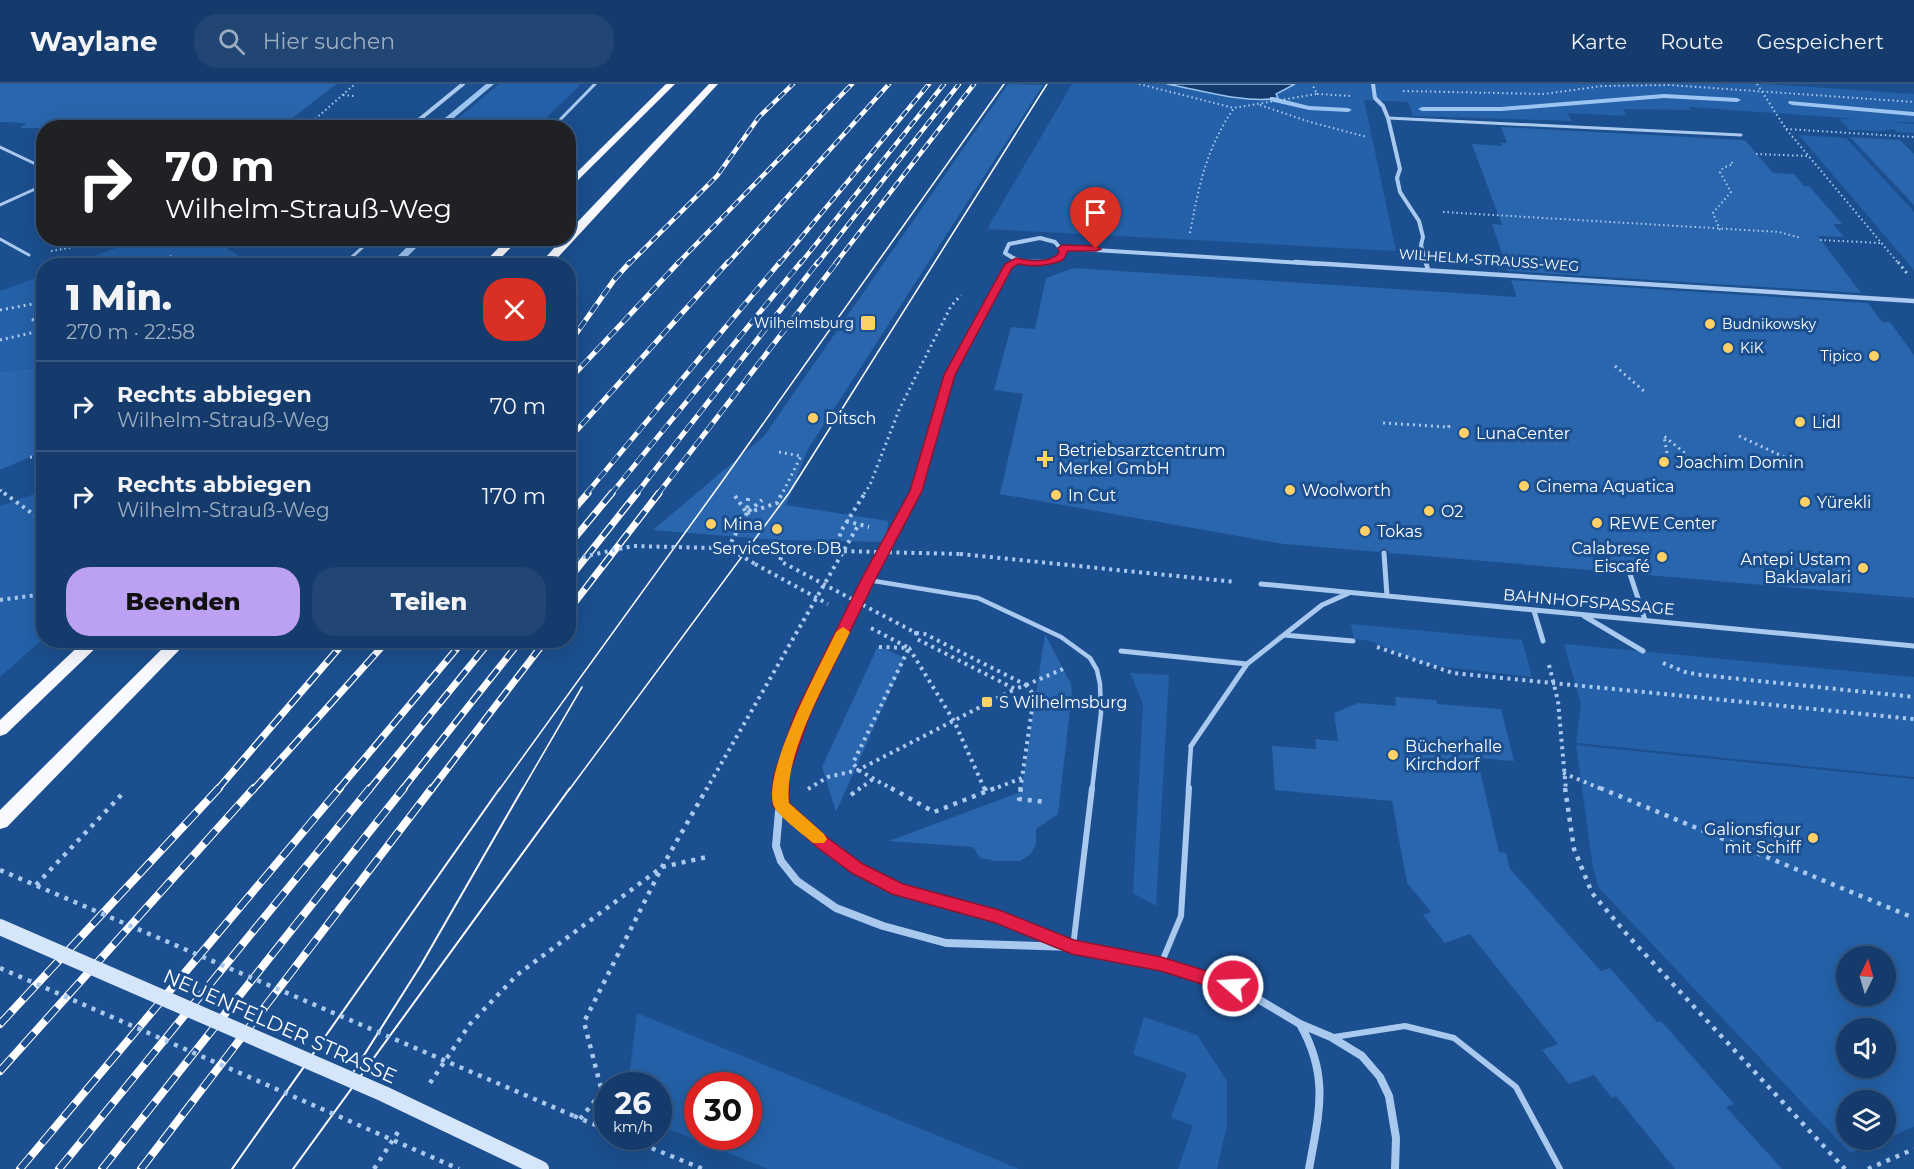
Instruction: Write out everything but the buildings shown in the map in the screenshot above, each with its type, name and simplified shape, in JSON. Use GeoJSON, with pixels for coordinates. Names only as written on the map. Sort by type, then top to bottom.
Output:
{"type":"FeatureCollection","features":[{"type":"Feature","properties":{"kind":"highway"},"geometry":{"type":"LineString","coordinates":[[576,179],[671,84]]}},
{"type":"Feature","properties":{"kind":"highway"},"geometry":{"type":"LineString","coordinates":[[576,231],[714,84]]}},
{"type":"Feature","properties":{"kind":"highway"},"geometry":{"type":"LineString","coordinates":[[494,258],[507,246]]}},
{"type":"Feature","properties":{"kind":"highway"},"geometry":{"type":"LineString","coordinates":[[551,258],[562,246]]}},
{"type":"Feature","properties":{"kind":"highway"},"geometry":{"type":"LineString","coordinates":[[0,730],[87,648]]}},
{"type":"Feature","properties":{"kind":"highway"},"geometry":{"type":"LineString","coordinates":[[0,822],[173,648]]}},
{"type":"Feature","properties":{"kind":"main road","name":"NEUENFELDER STRASSE"},"geometry":{"type":"LineString","coordinates":[[0,927],[384,1094],[541,1169]]}},
{"type":"Feature","properties":{"kind":"street"},"geometry":{"type":"LineString","coordinates":[[419,120],[463,84]]}},
{"type":"Feature","properties":{"kind":"street"},"geometry":{"type":"LineString","coordinates":[[1373,84],[1376,98],[1383,105],[1388,118],[1400,169],[1397,178],[1400,192],[1419,221],[1424,237],[1421,245],[1428,270]]}},
{"type":"Feature","properties":{"kind":"street","name":"WILHELM-STRAUSS-WEG"},"geometry":{"type":"LineString","coordinates":[[1016,261],[1005,253],[1009,244],[1037,238],[1048,240],[1062,248],[1914,301]]}},
{"type":"Feature","properties":{"kind":"street"},"geometry":{"type":"LineString","coordinates":[[1062,248],[1064,253],[1060,258],[1051,262],[1016,261],[1008,266],[949,375],[916,491],[868,580],[791,744],[780,791],[781,806],[776,846],[781,861],[797,881],[836,908],[883,926],[946,943],[1072,947],[1161,964],[1217,980],[1248,993],[1300,1024],[1331,1037],[1362,1056],[1380,1077],[1389,1096],[1394,1127],[1395,1169]]}},
{"type":"Feature","properties":{"kind":"street"},"geometry":{"type":"LineString","coordinates":[[1384,553],[1388,596]]}},
{"type":"Feature","properties":{"kind":"street"},"geometry":{"type":"LineString","coordinates":[[1630,574],[1645,620]]}},
{"type":"Feature","properties":{"kind":"street","name":"BAHNHOFSPASSAGE"},"geometry":{"type":"LineString","coordinates":[[1261,584],[1914,646]]}},
{"type":"Feature","properties":{"kind":"street"},"geometry":{"type":"LineString","coordinates":[[1191,746],[1247,664],[1322,605],[1350,593]]}},
{"type":"Feature","properties":{"kind":"street"},"geometry":{"type":"LineString","coordinates":[[1534,611],[1543,641]]}},
{"type":"Feature","properties":{"kind":"street"},"geometry":{"type":"LineString","coordinates":[[1582,615],[1643,651]]}},
{"type":"Feature","properties":{"kind":"street"},"geometry":{"type":"LineString","coordinates":[[1284,635],[1353,641]]}},
{"type":"Feature","properties":{"kind":"street"},"geometry":{"type":"LineString","coordinates":[[1121,651],[1247,664]]}},
{"type":"Feature","properties":{"kind":"street"},"geometry":{"type":"LineString","coordinates":[[781,806],[824,844],[878,881],[898,889],[999,917],[1072,947]]}},
{"type":"Feature","properties":{"kind":"street"},"geometry":{"type":"LineString","coordinates":[[1300,1024],[1315,1052],[1320,1078],[1309,1169]]}},
{"type":"Feature","properties":{"kind":"lane"},"geometry":{"type":"LineString","coordinates":[[560,120],[594,84]]}},
{"type":"Feature","properties":{"kind":"lane"},"geometry":{"type":"LineString","coordinates":[[1388,118],[1741,135]]}},
{"type":"Feature","properties":{"kind":"lane"},"geometry":{"type":"LineString","coordinates":[[0,147],[36,164]]}},
{"type":"Feature","properties":{"kind":"lane"},"geometry":{"type":"LineString","coordinates":[[0,205],[36,189]]}},
{"type":"Feature","properties":{"kind":"lane"},"geometry":{"type":"LineString","coordinates":[[0,239],[28,255]]}},
{"type":"Feature","properties":{"kind":"lane"},"geometry":{"type":"LineString","coordinates":[[351,258],[364,246]]}},
{"type":"Feature","properties":{"kind":"lane"},"geometry":{"type":"LineString","coordinates":[[868,580],[978,598],[1061,637],[1090,658],[1097,670],[1101,713],[1072,947]]}},
{"type":"Feature","properties":{"kind":"lane"},"geometry":{"type":"LineString","coordinates":[[1161,964],[1180,916],[1191,746]]}},
{"type":"Feature","properties":{"kind":"lane"},"geometry":{"type":"LineString","coordinates":[[1331,1037],[1405,1026],[1454,1038],[1516,1087],[1560,1169]]}},
{"type":"Feature","properties":{"kind":"path"},"geometry":{"type":"LineString","coordinates":[[315,119],[356,84]]}},
{"type":"Feature","properties":{"kind":"path"},"geometry":{"type":"LineString","coordinates":[[1139,84],[1234,108],[1317,93],[1376,98]]}},
{"type":"Feature","properties":{"kind":"path"},"geometry":{"type":"LineString","coordinates":[[1312,84],[1317,93]]}},
{"type":"Feature","properties":{"kind":"path"},"geometry":{"type":"LineString","coordinates":[[1757,84],[1786,129],[1914,282]]}},
{"type":"Feature","properties":{"kind":"path"},"geometry":{"type":"LineString","coordinates":[[1374,90],[1544,94],[1602,86],[1669,85],[1914,102]]}},
{"type":"Feature","properties":{"kind":"path"},"geometry":{"type":"LineString","coordinates":[[343,95],[354,96]]}},
{"type":"Feature","properties":{"kind":"path"},"geometry":{"type":"LineString","coordinates":[[1257,104],[1358,136],[1392,139]]}},
{"type":"Feature","properties":{"kind":"path"},"geometry":{"type":"LineString","coordinates":[[1188,255],[1199,186],[1217,133],[1234,108]]}},
{"type":"Feature","properties":{"kind":"path"},"geometry":{"type":"LineString","coordinates":[[315,119],[327,119]]}},
{"type":"Feature","properties":{"kind":"path"},"geometry":{"type":"LineString","coordinates":[[1786,129],[1914,136]]}},
{"type":"Feature","properties":{"kind":"path"},"geometry":{"type":"LineString","coordinates":[[1907,136],[1914,143]]}},
{"type":"Feature","properties":{"kind":"path"},"geometry":{"type":"LineString","coordinates":[[1720,230],[1713,213],[1731,192],[1720,172],[1723,168],[1733,164],[1728,156]]}},
{"type":"Feature","properties":{"kind":"path"},"geometry":{"type":"LineString","coordinates":[[1412,210],[1779,232],[1801,238]]}},
{"type":"Feature","properties":{"kind":"path"},"geometry":{"type":"LineString","coordinates":[[1820,240],[1881,243]]}},
{"type":"Feature","properties":{"kind":"path"},"geometry":{"type":"LineString","coordinates":[[28,255],[80,246]]}},
{"type":"Feature","properties":{"kind":"path"},"geometry":{"type":"LineString","coordinates":[[163,258],[171,256],[180,258]]}},
{"type":"Feature","properties":{"kind":"path"},"geometry":{"type":"LineString","coordinates":[[0,310],[36,303]]}},
{"type":"Feature","properties":{"kind":"path"},"geometry":{"type":"LineString","coordinates":[[1769,331],[1765,325],[1789,327]]}},
{"type":"Feature","properties":{"kind":"path"},"geometry":{"type":"LineString","coordinates":[[0,340],[36,332]]}},
{"type":"Feature","properties":{"kind":"path"},"geometry":{"type":"LineString","coordinates":[[1615,366],[1645,392]]}},
{"type":"Feature","properties":{"kind":"path"},"geometry":{"type":"LineString","coordinates":[[1383,423],[1449,428],[1448,424]]}},
{"type":"Feature","properties":{"kind":"path"},"geometry":{"type":"LineString","coordinates":[[1667,453],[1664,436],[1687,455]]}},
{"type":"Feature","properties":{"kind":"path"},"geometry":{"type":"LineString","coordinates":[[1739,436],[1797,463]]}},
{"type":"Feature","properties":{"kind":"path"},"geometry":{"type":"LineString","coordinates":[[747,513],[777,503],[801,456],[779,452]]}},
{"type":"Feature","properties":{"kind":"path"},"geometry":{"type":"LineString","coordinates":[[30,457],[36,458]]}},
{"type":"Feature","properties":{"kind":"path"},"geometry":{"type":"LineString","coordinates":[[0,490],[36,517]]}},
{"type":"Feature","properties":{"kind":"path"},"geometry":{"type":"LineString","coordinates":[[735,496],[747,513]]}},
{"type":"Feature","properties":{"kind":"path"},"geometry":{"type":"LineString","coordinates":[[747,513],[748,498]]}},
{"type":"Feature","properties":{"kind":"path"},"geometry":{"type":"LineString","coordinates":[[728,548],[747,513],[762,500]]}},
{"type":"Feature","properties":{"kind":"path"},"geometry":{"type":"LineString","coordinates":[[836,551],[840,531],[846,521]]}},
{"type":"Feature","properties":{"kind":"path"},"geometry":{"type":"LineString","coordinates":[[577,1118],[602,1092],[584,1022],[662,867],[859,524]]}},
{"type":"Feature","properties":{"kind":"path"},"geometry":{"type":"LineString","coordinates":[[576,558],[633,546],[960,554],[1261,584]]}},
{"type":"Feature","properties":{"kind":"path"},"geometry":{"type":"LineString","coordinates":[[728,548],[816,597]]}},
{"type":"Feature","properties":{"kind":"path"},"geometry":{"type":"LineString","coordinates":[[783,550],[780,561],[1015,689]]}},
{"type":"Feature","properties":{"kind":"path"},"geometry":{"type":"LineString","coordinates":[[0,600],[36,595]]}},
{"type":"Feature","properties":{"kind":"path"},"geometry":{"type":"LineString","coordinates":[[850,617],[909,648],[954,721],[986,791]]}},
{"type":"Feature","properties":{"kind":"path"},"geometry":{"type":"LineString","coordinates":[[917,636],[925,634],[1026,685],[1034,695],[1019,799],[1047,802]]}},
{"type":"Feature","properties":{"kind":"path"},"geometry":{"type":"LineString","coordinates":[[1353,641],[1453,673],[1914,719]]}},
{"type":"Feature","properties":{"kind":"path"},"geometry":{"type":"LineString","coordinates":[[1543,641],[1558,701],[1563,772],[1577,860],[1592,893],[1630,938],[1845,1169]]}},
{"type":"Feature","properties":{"kind":"path"},"geometry":{"type":"LineString","coordinates":[[879,647],[909,648]]}},
{"type":"Feature","properties":{"kind":"path"},"geometry":{"type":"LineString","coordinates":[[909,648],[853,763],[858,770],[934,812],[1022,778]]}},
{"type":"Feature","properties":{"kind":"path"},"geometry":{"type":"LineString","coordinates":[[1643,651],[1673,668],[1701,675],[1914,697]]}},
{"type":"Feature","properties":{"kind":"path"},"geometry":{"type":"LineString","coordinates":[[781,806],[828,777],[858,770],[1026,685]]}},
{"type":"Feature","properties":{"kind":"path"},"geometry":{"type":"LineString","coordinates":[[1563,772],[1914,918]]}},
{"type":"Feature","properties":{"kind":"path"},"geometry":{"type":"LineString","coordinates":[[851,795],[873,779]]}},
{"type":"Feature","properties":{"kind":"path"},"geometry":{"type":"LineString","coordinates":[[36,885],[124,792]]}},
{"type":"Feature","properties":{"kind":"path"},"geometry":{"type":"LineString","coordinates":[[425,1092],[470,1024],[517,975],[662,867],[707,857]]}},
{"type":"Feature","properties":{"kind":"path"},"geometry":{"type":"LineString","coordinates":[[0,870],[594,1125]]}},
{"type":"Feature","properties":{"kind":"path"},"geometry":{"type":"LineString","coordinates":[[0,968],[459,1169]]}},
{"type":"Feature","properties":{"kind":"path"},"geometry":{"type":"LineString","coordinates":[[374,1169],[399,1130]]}},
{"type":"Feature","properties":{"kind":"path"},"geometry":{"type":"LineString","coordinates":[[1868,1169],[1914,1149]]}},
{"type":"Feature","properties":{"kind":"path"},"geometry":{"type":"LineString","coordinates":[[656,1150],[703,1169]]}},
{"type":"Feature","properties":{"kind":"shaded area"},"geometry":{"type":"Polygon","coordinates":[[[499,84],[581,84],[544,120],[456,120],[499,84]]]}},
{"type":"Feature","properties":{"kind":"shaded area"},"geometry":{"type":"Polygon","coordinates":[[[1072,84],[1765,84],[1914,94],[1914,122],[1892,122],[1914,124],[1914,133],[1897,132],[1894,129],[1850,130],[1839,119],[1858,119],[1689,107],[1690,110],[1623,109],[1626,116],[1568,113],[1572,121],[1413,116],[1408,102],[1364,100],[1396,251],[987,229],[1072,84]]]}},
{"type":"Feature","properties":{"kind":"shaded area"},"geometry":{"type":"Polygon","coordinates":[[[1167,84],[1295,84],[1276,94],[1278,98],[1252,99],[1222,96],[1167,84]]]}},
{"type":"Feature","properties":{"kind":"shaded area"},"geometry":{"type":"Polygon","coordinates":[[[1799,135],[1846,138],[1914,212],[1914,270],[1799,135]]]}},
{"type":"Feature","properties":{"kind":"shaded area"},"geometry":{"type":"Polygon","coordinates":[[[121,246],[224,246],[240,257],[240,258],[88,258],[121,246]]]}},
{"type":"Feature","properties":{"kind":"shaded area"},"geometry":{"type":"Polygon","coordinates":[[[36,278],[36,368],[0,372],[0,291],[36,278]]]}},
{"type":"Feature","properties":{"kind":"shaded area"},"geometry":{"type":"Polygon","coordinates":[[[36,493],[36,645],[0,677],[0,506],[36,493]]]}},
{"type":"Feature","properties":{"kind":"shaded area"},"geometry":{"type":"Polygon","coordinates":[[[1351,624],[1522,640],[1532,677],[1428,665],[1370,641],[1354,639],[1351,624]]]}},
{"type":"Feature","properties":{"kind":"shaded area"},"geometry":{"type":"Polygon","coordinates":[[[1564,644],[1914,677],[1914,777],[1576,743],[1581,704],[1564,644]]]}},
{"type":"Feature","properties":{"kind":"shaded area"},"geometry":{"type":"Polygon","coordinates":[[[1130,673],[1169,675],[1156,906],[1133,893],[1143,704],[1130,673]]]}},
{"type":"Feature","properties":{"kind":"shaded area"},"geometry":{"type":"Polygon","coordinates":[[[1576,745],[1914,779],[1914,1127],[1896,1135],[1896,1090],[1836,1090],[1836,1138],[1599,888],[1593,868],[1576,745]]]}},
{"type":"Feature","properties":{"kind":"shaded area"},"geometry":{"type":"Polygon","coordinates":[[[637,1013],[1019,1169],[768,1169],[721,1150],[762,1150],[762,1072],[684,1072],[684,1135],[672,1130],[672,1072],[630,1072],[637,1013]]]}},
{"type":"Feature","properties":{"kind":"shaded area"},"geometry":{"type":"Polygon","coordinates":[[[1144,1017],[1197,1035],[1227,1081],[1227,1125],[1217,1169],[1178,1169],[1193,1126],[1171,1117],[1187,1074],[1133,1054],[1144,1017]]]}},
{"type":"Feature","properties":{"kind":"waterway"},"geometry":{"type":"LineString","coordinates":[[447,120],[490,84]]}},
{"type":"Feature","properties":{"kind":"waterway"},"geometry":{"type":"LineString","coordinates":[[1422,109],[1501,109],[1664,96],[1737,100]]}},
{"type":"Feature","properties":{"kind":"waterway"},"geometry":{"type":"LineString","coordinates":[[1273,99],[1309,108],[1348,110]]}},
{"type":"Feature","properties":{"kind":"waterway"},"geometry":{"type":"LineString","coordinates":[[1792,103],[1914,114]]}},
{"type":"Feature","properties":{"kind":"waterway"},"geometry":{"type":"LineString","coordinates":[[401,258],[413,246]]}},
{"type":"Feature","properties":{"kind":"tram line"},"geometry":{"type":"LineString","coordinates":[[499,790],[721,483],[1004,84]]}},
{"type":"Feature","properties":{"kind":"tram line"},"geometry":{"type":"LineString","coordinates":[[569,790],[789,493],[1047,84]]}},
{"type":"Feature","properties":{"kind":"tram line"},"geometry":{"type":"LineString","coordinates":[[522,790],[582,687]]}},
{"type":"Feature","properties":{"kind":"tram line"},"geometry":{"type":"LineString","coordinates":[[232,1169],[500,788]]}},
{"type":"Feature","properties":{"kind":"tram line"},"geometry":{"type":"LineString","coordinates":[[354,1071],[421,965],[523,788]]}},
{"type":"Feature","properties":{"kind":"tram line"},"geometry":{"type":"LineString","coordinates":[[293,1169],[570,788]]}},
{"type":"Feature","properties":{"kind":"railway"},"geometry":{"type":"LineString","coordinates":[[629,264],[717,176],[759,117],[793,84]]}},
{"type":"Feature","properties":{"kind":"railway"},"geometry":{"type":"LineString","coordinates":[[677,264],[852,84]]}},
{"type":"Feature","properties":{"kind":"railway"},"geometry":{"type":"LineString","coordinates":[[727,264],[889,84]]}},
{"type":"Feature","properties":{"kind":"railway"},"geometry":{"type":"LineString","coordinates":[[779,264],[929,84]]}},
{"type":"Feature","properties":{"kind":"railway"},"geometry":{"type":"LineString","coordinates":[[800,264],[944,84]]}},
{"type":"Feature","properties":{"kind":"railway"},"geometry":{"type":"LineString","coordinates":[[817,264],[959,84]]}},
{"type":"Feature","properties":{"kind":"railway"},"geometry":{"type":"LineString","coordinates":[[835,264],[974,84]]}},
{"type":"Feature","properties":{"kind":"railway"},"geometry":{"type":"LineString","coordinates":[[576,334],[614,280],[630,262]]}},
{"type":"Feature","properties":{"kind":"railway"},"geometry":{"type":"LineString","coordinates":[[576,372],[679,262]]}},
{"type":"Feature","properties":{"kind":"railway"},"geometry":{"type":"LineString","coordinates":[[576,431],[728,262]]}},
{"type":"Feature","properties":{"kind":"railway"},"geometry":{"type":"LineString","coordinates":[[586,494],[780,262]]}},
{"type":"Feature","properties":{"kind":"railway"},"geometry":{"type":"LineString","coordinates":[[611,494],[801,262]]}},
{"type":"Feature","properties":{"kind":"railway"},"geometry":{"type":"LineString","coordinates":[[636,494],[818,262]]}},
{"type":"Feature","properties":{"kind":"railway"},"geometry":{"type":"LineString","coordinates":[[658,494],[837,262]]}},
{"type":"Feature","properties":{"kind":"railway"},"geometry":{"type":"LineString","coordinates":[[576,507],[588,493]]}},
{"type":"Feature","properties":{"kind":"railway"},"geometry":{"type":"LineString","coordinates":[[576,536],[612,493]]}},
{"type":"Feature","properties":{"kind":"railway"},"geometry":{"type":"LineString","coordinates":[[576,570],[637,493]]}},
{"type":"Feature","properties":{"kind":"railway"},"geometry":{"type":"LineString","coordinates":[[576,601],[659,493]]}},
{"type":"Feature","properties":{"kind":"railway"},"geometry":{"type":"LineString","coordinates":[[217,790],[339,648]]}},
{"type":"Feature","properties":{"kind":"railway"},"geometry":{"type":"LineString","coordinates":[[253,790],[381,648]]}},
{"type":"Feature","properties":{"kind":"railway"},"geometry":{"type":"LineString","coordinates":[[338,790],[457,648]]}},
{"type":"Feature","properties":{"kind":"railway"},"geometry":{"type":"LineString","coordinates":[[369,790],[484,648]]}},
{"type":"Feature","properties":{"kind":"railway"},"geometry":{"type":"LineString","coordinates":[[402,790],[515,648]]}},
{"type":"Feature","properties":{"kind":"railway"},"geometry":{"type":"LineString","coordinates":[[431,790],[540,648]]}},
{"type":"Feature","properties":{"kind":"railway"},"geometry":{"type":"LineString","coordinates":[[0,1024],[219,788]]}},
{"type":"Feature","properties":{"kind":"railway"},"geometry":{"type":"LineString","coordinates":[[0,1071],[254,788]]}},
{"type":"Feature","properties":{"kind":"railway"},"geometry":{"type":"LineString","coordinates":[[20,1169],[340,788]]}},
{"type":"Feature","properties":{"kind":"railway"},"geometry":{"type":"LineString","coordinates":[[59,1169],[370,788]]}},
{"type":"Feature","properties":{"kind":"railway"},"geometry":{"type":"LineString","coordinates":[[102,1169],[404,788]]}},
{"type":"Feature","properties":{"kind":"railway"},"geometry":{"type":"LineString","coordinates":[[141,1169],[432,788]]}},
{"type":"Feature","properties":{"kind":"slow traffic"},"geometry":{"type":"LineString","coordinates":[[819,839],[781,806],[780,791],[791,744],[843,632]]}},
{"type":"Feature","properties":{"kind":"place","name":"Wilhelmsburg"},"geometry":{"type":"Point","coordinates":[868,323]}},
{"type":"Feature","properties":{"kind":"place","name":"Budnikowsky"},"geometry":{"type":"Point","coordinates":[1710,324]}},
{"type":"Feature","properties":{"kind":"place","name":"KiK"},"geometry":{"type":"Point","coordinates":[1728,348]}},
{"type":"Feature","properties":{"kind":"place","name":"Tipico"},"geometry":{"type":"Point","coordinates":[1874,356]}},
{"type":"Feature","properties":{"kind":"place","name":"Ditsch"},"geometry":{"type":"Point","coordinates":[813,418]}},
{"type":"Feature","properties":{"kind":"place","name":"Lidl"},"geometry":{"type":"Point","coordinates":[1800,422]}},
{"type":"Feature","properties":{"kind":"place","name":"LunaCenter"},"geometry":{"type":"Point","coordinates":[1464,433]}},
{"type":"Feature","properties":{"kind":"place","name":"Betriebsarztcentrum Merkel GmbH"},"geometry":{"type":"Point","coordinates":[1045,459]}},
{"type":"Feature","properties":{"kind":"place","name":"Joachim Domin"},"geometry":{"type":"Point","coordinates":[1664,462]}},
{"type":"Feature","properties":{"kind":"place","name":"Cinema Aquatica"},"geometry":{"type":"Point","coordinates":[1524,486]}},
{"type":"Feature","properties":{"kind":"place","name":"Woolworth"},"geometry":{"type":"Point","coordinates":[1290,490]}},
{"type":"Feature","properties":{"kind":"place","name":"In Cut"},"geometry":{"type":"Point","coordinates":[1056,495]}},
{"type":"Feature","properties":{"kind":"place","name":"Yürekli"},"geometry":{"type":"Point","coordinates":[1805,502]}},
{"type":"Feature","properties":{"kind":"place","name":"O2"},"geometry":{"type":"Point","coordinates":[1429,511]}},
{"type":"Feature","properties":{"kind":"place","name":"REWE Center"},"geometry":{"type":"Point","coordinates":[1597,523]}},
{"type":"Feature","properties":{"kind":"place","name":"Mina"},"geometry":{"type":"Point","coordinates":[711,524]}},
{"type":"Feature","properties":{"kind":"place","name":"ServiceStore DB"},"geometry":{"type":"Point","coordinates":[777,529]}},
{"type":"Feature","properties":{"kind":"place","name":"Tokas"},"geometry":{"type":"Point","coordinates":[1365,531]}},
{"type":"Feature","properties":{"kind":"place","name":"Calabrese Eiscafé"},"geometry":{"type":"Point","coordinates":[1662,557]}},
{"type":"Feature","properties":{"kind":"place","name":"Antepi Ustam Baklavalari"},"geometry":{"type":"Point","coordinates":[1863,568]}},
{"type":"Feature","properties":{"kind":"place","name":"S Wilhelmsburg"},"geometry":{"type":"Point","coordinates":[987,702]}},
{"type":"Feature","properties":{"kind":"place","name":"Bücherhalle Kirchdorf"},"geometry":{"type":"Point","coordinates":[1393,755]}},
{"type":"Feature","properties":{"kind":"place","name":"Galionsfigur mit Schiff"},"geometry":{"type":"Point","coordinates":[1813,838]}},
{"type":"Feature","properties":{"kind":"route"},"geometry":{"type":"LineString","coordinates":[[1096,249],[1062,248],[1064,253],[1060,258],[1051,262],[1040,264],[1016,261],[1008,266],[949,375],[916,491],[868,580],[803,714],[782,775],[781,806],[824,844],[857,869],[898,889],[999,917],[1072,947],[1161,964],[1233,986]]}}]}
